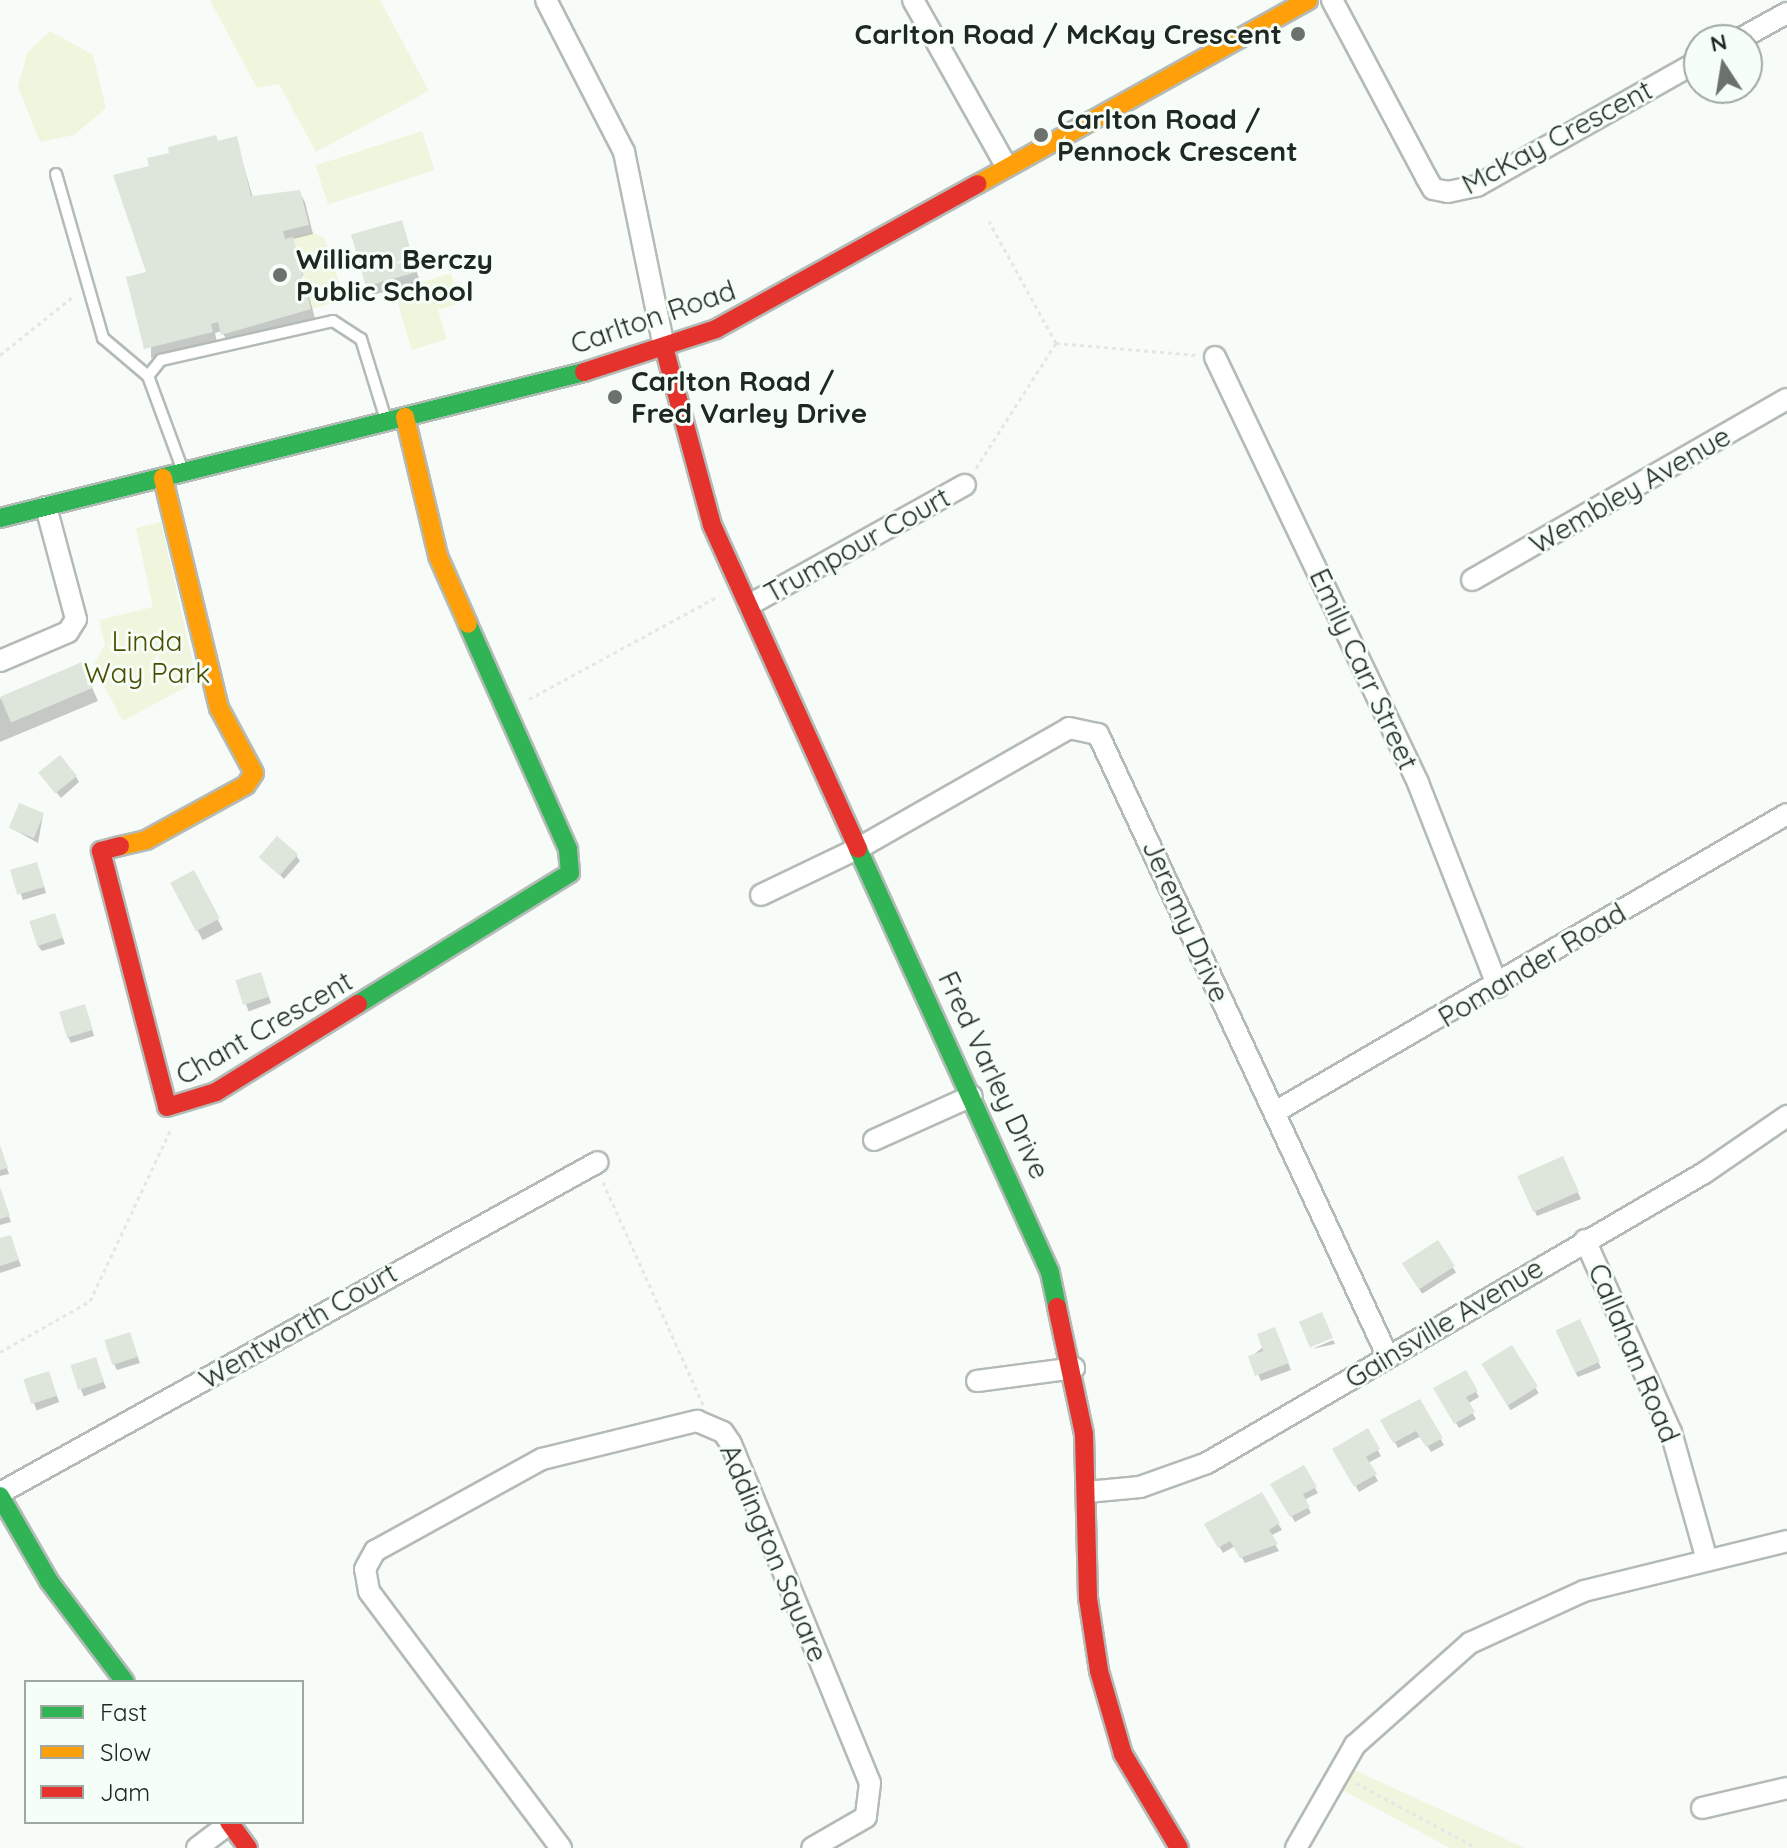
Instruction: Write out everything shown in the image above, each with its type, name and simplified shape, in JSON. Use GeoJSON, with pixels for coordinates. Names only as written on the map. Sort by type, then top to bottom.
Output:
{"type":"FeatureCollection","features":[{"type":"Feature","properties":{"kind":"street"},"geometry":{"type":"LineString","coordinates":[[546,0],[624,152],[664,347]]}},
{"type":"Feature","properties":{"kind":"street"},"geometry":{"type":"LineString","coordinates":[[913,0],[1006,166]]}},
{"type":"Feature","properties":{"kind":"street","name":"Carlton Road"},"geometry":{"type":"LineString","coordinates":[[0,518],[386,422],[664,347],[751,313],[1006,166],[1308,0]]}},
{"type":"Feature","properties":{"kind":"street","name":"McKay Crescent"},"geometry":{"type":"LineString","coordinates":[[1332,0],[1433,189],[1456,193],[1683,70]]}},
{"type":"Feature","properties":{"kind":"street"},"geometry":{"type":"LineString","coordinates":[[1763,26],[1787,13]]}},
{"type":"Feature","properties":{"kind":"street","name":"Fred Varley Drive"},"geometry":{"type":"LineString","coordinates":[[664,347],[686,447],[740,585],[1038,1237],[1074,1368],[1087,1492],[1088,1598],[1110,1715],[1123,1754],[1179,1848]]}},
{"type":"Feature","properties":{"kind":"street","name":"Emily Carr Street"},"geometry":{"type":"LineString","coordinates":[[1215,357],[1418,783],[1423,812],[1498,987]]}},
{"type":"Feature","properties":{"kind":"street","name":"Wembley Avenue"},"geometry":{"type":"LineString","coordinates":[[1472,580],[1787,399]]}},
{"type":"Feature","properties":{"kind":"street","name":"Chant Crescent"},"geometry":{"type":"LineString","coordinates":[[163,478],[219,708],[254,773],[246,785],[146,840],[101,851],[167,1107],[216,1092],[563,883],[573,862],[438,556],[405,417]]}},
{"type":"Feature","properties":{"kind":"street","name":"Trumpour Court"},"geometry":{"type":"LineString","coordinates":[[749,605],[965,485]]}},
{"type":"Feature","properties":{"kind":"street"},"geometry":{"type":"LineString","coordinates":[[0,661],[68,632],[76,619],[46,507]]}},
{"type":"Feature","properties":{"kind":"street","name":"Jeremy Drive"},"geometry":{"type":"LineString","coordinates":[[859,848],[1069,728],[1098,734],[1388,1357]]}},
{"type":"Feature","properties":{"kind":"street","name":"Pomander Road"},"geometry":{"type":"LineString","coordinates":[[1275,1112],[1498,987],[1787,814]]}},
{"type":"Feature","properties":{"kind":"street"},"geometry":{"type":"LineString","coordinates":[[761,895],[859,848]]}},
{"type":"Feature","properties":{"kind":"street"},"geometry":{"type":"LineString","coordinates":[[874,1140],[972,1096]]}},
{"type":"Feature","properties":{"kind":"street","name":"Gainsville Avenue"},"geometry":{"type":"LineString","coordinates":[[1087,1492],[1140,1487],[1207,1463],[1585,1240],[1787,1116]]}},
{"type":"Feature","properties":{"kind":"street","name":"Wentworth Court"},"geometry":{"type":"LineString","coordinates":[[0,1494],[598,1162]]}},
{"type":"Feature","properties":{"kind":"street","name":"Callahan Road"},"geometry":{"type":"LineString","coordinates":[[1585,1240],[1671,1432],[1707,1560]]}},
{"type":"Feature","properties":{"kind":"street"},"geometry":{"type":"LineString","coordinates":[[977,1381],[1074,1368]]}},
{"type":"Feature","properties":{"kind":"street","name":"Addington Square"},"geometry":{"type":"LineString","coordinates":[[561,1848],[369,1591],[365,1569],[375,1551],[542,1459],[677,1421],[714,1426],[731,1444],[870,1783],[866,1817],[812,1848]]}},
{"type":"Feature","properties":{"kind":"street"},"geometry":{"type":"LineString","coordinates":[[0,1494],[49,1581],[123,1680]]}},
{"type":"Feature","properties":{"kind":"street"},"geometry":{"type":"LineString","coordinates":[[1296,1848],[1338,1773],[1380,1718],[1470,1643],[1584,1591],[1787,1541]]}},
{"type":"Feature","properties":{"kind":"street"},"geometry":{"type":"LineString","coordinates":[[1702,1808],[1787,1788]]}},
{"type":"Feature","properties":{"kind":"street"},"geometry":{"type":"LineString","coordinates":[[197,1848],[228,1824]]}},
{"type":"Feature","properties":{"kind":"street"},"geometry":{"type":"LineString","coordinates":[[230,1824],[248,1848]]}},
{"type":"Feature","properties":{"kind":"lane"},"geometry":{"type":"LineString","coordinates":[[56,174],[103,338],[148,376],[184,473]]}},
{"type":"Feature","properties":{"kind":"lane"},"geometry":{"type":"LineString","coordinates":[[148,376],[161,360],[333,321],[361,339],[386,422]]}},
{"type":"Feature","properties":{"kind":"path"},"geometry":{"type":"LineString","coordinates":[[989,221],[1056,343]]}},
{"type":"Feature","properties":{"kind":"path"},"geometry":{"type":"LineString","coordinates":[[0,355],[88,285]]}},
{"type":"Feature","properties":{"kind":"path"},"geometry":{"type":"LineString","coordinates":[[1056,343],[1215,357]]}},
{"type":"Feature","properties":{"kind":"path"},"geometry":{"type":"LineString","coordinates":[[965,485],[1056,343]]}},
{"type":"Feature","properties":{"kind":"path"},"geometry":{"type":"LineString","coordinates":[[508,711],[740,585]]}},
{"type":"Feature","properties":{"kind":"path"},"geometry":{"type":"LineString","coordinates":[[0,1352],[90,1301],[170,1138],[167,1107]]}},
{"type":"Feature","properties":{"kind":"path"},"geometry":{"type":"LineString","coordinates":[[598,1162],[609,1206],[714,1426]]}},
{"type":"Feature","properties":{"kind":"path"},"geometry":{"type":"LineString","coordinates":[[1338,1773],[1477,1848]]}},
{"type":"Feature","properties":{"kind":"green space"},"geometry":{"type":"Polygon","coordinates":[[[210,0],[380,0],[429,91],[316,152],[279,84],[257,88],[210,0]]]}},
{"type":"Feature","properties":{"kind":"green space"},"geometry":{"type":"Polygon","coordinates":[[[50,31],[93,55],[106,108],[74,135],[40,142],[18,87],[27,53],[50,31]]]}},
{"type":"Feature","properties":{"kind":"green space"},"geometry":{"type":"Polygon","coordinates":[[[422,131],[435,170],[328,205],[315,166],[422,131]]]}},
{"type":"Feature","properties":{"kind":"green space"},"geometry":{"type":"Polygon","coordinates":[[[313,232],[325,239],[345,300],[311,309],[293,237],[313,232]]]}},
{"type":"Feature","properties":{"kind":"green space"},"geometry":{"type":"Polygon","coordinates":[[[451,273],[460,303],[438,310],[447,339],[412,350],[394,291],[451,273]]]}},
{"type":"Feature","properties":{"kind":"green space","name":"Linda Way Park"},"geometry":{"type":"Polygon","coordinates":[[[161,522],[197,681],[123,721],[93,666],[105,644],[99,620],[153,607],[136,528],[161,522]]]}},
{"type":"Feature","properties":{"kind":"green space"},"geometry":{"type":"Polygon","coordinates":[[[1343,1765],[1525,1848],[1450,1848],[1331,1784],[1343,1765]]]}},
{"type":"Feature","properties":{"kind":"building"},"geometry":{"type":"Polygon","coordinates":[[[216,135],[218,141],[237,136],[251,196],[300,190],[309,225],[283,231],[285,239],[293,237],[311,309],[221,335],[218,322],[211,324],[213,332],[144,349],[126,277],[146,272],[113,175],[149,166],[147,158],[169,153],[168,147],[216,135]]]}},
{"type":"Feature","properties":{"kind":"building"},"geometry":{"type":"Polygon","coordinates":[[[402,220],[417,272],[366,287],[351,235],[402,220]]]}},
{"type":"Feature","properties":{"kind":"building"},"geometry":{"type":"Polygon","coordinates":[[[82,662],[93,688],[11,723],[0,697],[82,662]]]}},
{"type":"Feature","properties":{"kind":"building"},"geometry":{"type":"Polygon","coordinates":[[[60,755],[77,776],[55,794],[38,773],[60,755]]]}},
{"type":"Feature","properties":{"kind":"building"},"geometry":{"type":"Polygon","coordinates":[[[19,803],[44,813],[34,838],[9,828],[19,803]]]}},
{"type":"Feature","properties":{"kind":"building"},"geometry":{"type":"Polygon","coordinates":[[[277,836],[298,854],[280,876],[259,857],[277,836]]]}},
{"type":"Feature","properties":{"kind":"building"},"geometry":{"type":"Polygon","coordinates":[[[37,862],[44,887],[17,895],[10,870],[37,862]]]}},
{"type":"Feature","properties":{"kind":"building"},"geometry":{"type":"Polygon","coordinates":[[[194,870],[220,919],[196,931],[170,883],[194,870]]]}},
{"type":"Feature","properties":{"kind":"building"},"geometry":{"type":"Polygon","coordinates":[[[55,913],[63,938],[37,946],[29,921],[55,913]]]}},
{"type":"Feature","properties":{"kind":"building"},"geometry":{"type":"Polygon","coordinates":[[[261,972],[269,997],[243,1005],[235,980],[261,972]]]}},
{"type":"Feature","properties":{"kind":"building"},"geometry":{"type":"Polygon","coordinates":[[[85,1004],[93,1030],[67,1038],[59,1012],[85,1004]]]}},
{"type":"Feature","properties":{"kind":"building"},"geometry":{"type":"Polygon","coordinates":[[[0,1145],[8,1168],[0,1170],[0,1145]]]}},
{"type":"Feature","properties":{"kind":"building"},"geometry":{"type":"Polygon","coordinates":[[[1563,1156],[1579,1192],[1533,1212],[1517,1176],[1563,1156]]]}},
{"type":"Feature","properties":{"kind":"building"},"geometry":{"type":"Polygon","coordinates":[[[0,1187],[10,1216],[0,1219],[0,1187]]]}},
{"type":"Feature","properties":{"kind":"building"},"geometry":{"type":"Polygon","coordinates":[[[11,1235],[19,1260],[0,1266],[0,1238],[11,1235]]]}},
{"type":"Feature","properties":{"kind":"building"},"geometry":{"type":"Polygon","coordinates":[[[1438,1240],[1455,1266],[1419,1289],[1402,1263],[1438,1240]]]}},
{"type":"Feature","properties":{"kind":"building"},"geometry":{"type":"Polygon","coordinates":[[[1322,1312],[1333,1338],[1310,1348],[1299,1322],[1322,1312]]]}},
{"type":"Feature","properties":{"kind":"building"},"geometry":{"type":"Polygon","coordinates":[[[1580,1319],[1600,1362],[1575,1373],[1556,1330],[1580,1319]]]}},
{"type":"Feature","properties":{"kind":"building"},"geometry":{"type":"Polygon","coordinates":[[[1275,1327],[1289,1363],[1255,1376],[1248,1356],[1263,1351],[1257,1334],[1275,1327]]]}},
{"type":"Feature","properties":{"kind":"building"},"geometry":{"type":"Polygon","coordinates":[[[130,1332],[138,1357],[112,1365],[104,1340],[130,1332]]]}},
{"type":"Feature","properties":{"kind":"building"},"geometry":{"type":"Polygon","coordinates":[[[1512,1345],[1538,1387],[1507,1406],[1481,1364],[1512,1345]]]}},
{"type":"Feature","properties":{"kind":"building"},"geometry":{"type":"Polygon","coordinates":[[[96,1357],[104,1382],[78,1390],[70,1365],[96,1357]]]}},
{"type":"Feature","properties":{"kind":"building"},"geometry":{"type":"Polygon","coordinates":[[[1466,1370],[1478,1391],[1466,1397],[1475,1412],[1454,1424],[1433,1388],[1466,1370]]]}},
{"type":"Feature","properties":{"kind":"building"},"geometry":{"type":"Polygon","coordinates":[[[49,1371],[57,1396],[31,1404],[23,1379],[49,1371]]]}},
{"type":"Feature","properties":{"kind":"building"},"geometry":{"type":"Polygon","coordinates":[[[1420,1399],[1443,1438],[1426,1447],[1416,1431],[1393,1443],[1380,1420],[1420,1399]]]}},
{"type":"Feature","properties":{"kind":"building"},"geometry":{"type":"Polygon","coordinates":[[[1368,1428],[1380,1449],[1366,1457],[1377,1474],[1354,1487],[1332,1449],[1368,1428]]]}},
{"type":"Feature","properties":{"kind":"building"},"geometry":{"type":"Polygon","coordinates":[[[1304,1465],[1317,1487],[1303,1494],[1310,1507],[1290,1517],[1270,1484],[1304,1465]]]}},
{"type":"Feature","properties":{"kind":"building"},"geometry":{"type":"Polygon","coordinates":[[[1262,1492],[1280,1523],[1269,1530],[1278,1544],[1240,1558],[1230,1541],[1218,1548],[1204,1524],[1262,1492]]]}},
{"type":"Feature","properties":{"kind":"traffic: fast"},"geometry":{"type":"LineString","coordinates":[[0,518],[584,372]]}},
{"type":"Feature","properties":{"kind":"traffic: fast"},"geometry":{"type":"LineString","coordinates":[[358,1004],[570,873],[568,849],[468,624]]}},
{"type":"Feature","properties":{"kind":"traffic: fast"},"geometry":{"type":"LineString","coordinates":[[858,849],[1050,1273],[1057,1307]]}},
{"type":"Feature","properties":{"kind":"traffic: fast"},"geometry":{"type":"LineString","coordinates":[[0,1496],[49,1581],[123,1680]]}},
{"type":"Feature","properties":{"kind":"traffic: slow"},"geometry":{"type":"LineString","coordinates":[[978,184],[1308,0]]}},
{"type":"Feature","properties":{"kind":"traffic: slow"},"geometry":{"type":"LineString","coordinates":[[405,417],[438,556],[468,624]]}},
{"type":"Feature","properties":{"kind":"traffic: slow"},"geometry":{"type":"LineString","coordinates":[[120,846],[146,840],[246,785],[254,773],[219,708],[163,478]]}},
{"type":"Feature","properties":{"kind":"traffic: jam"},"geometry":{"type":"LineString","coordinates":[[584,372],[716,329],[978,184]]}},
{"type":"Feature","properties":{"kind":"traffic: jam"},"geometry":{"type":"LineString","coordinates":[[664,347],[712,525],[858,849]]}},
{"type":"Feature","properties":{"kind":"traffic: jam"},"geometry":{"type":"LineString","coordinates":[[120,846],[101,851],[167,1107],[216,1092],[358,1004]]}},
{"type":"Feature","properties":{"kind":"traffic: jam"},"geometry":{"type":"LineString","coordinates":[[1057,1307],[1084,1434],[1088,1598],[1099,1671],[1123,1754],[1179,1848]]}},
{"type":"Feature","properties":{"kind":"traffic: jam"},"geometry":{"type":"LineString","coordinates":[[230,1824],[248,1848]]}},
{"type":"Feature","properties":{"kind":"place","name":"Carlton Road / McKay Crescent"},"geometry":{"type":"Point","coordinates":[1298,34]}},
{"type":"Feature","properties":{"kind":"place","name":"Carlton Road / Pennock Crescent"},"geometry":{"type":"Point","coordinates":[1041,135]}},
{"type":"Feature","properties":{"kind":"place","name":"William Berczy Public School"},"geometry":{"type":"Point","coordinates":[280,275]}},
{"type":"Feature","properties":{"kind":"place","name":"Carlton Road / Fred Varley Drive"},"geometry":{"type":"Point","coordinates":[615,397]}}]}
